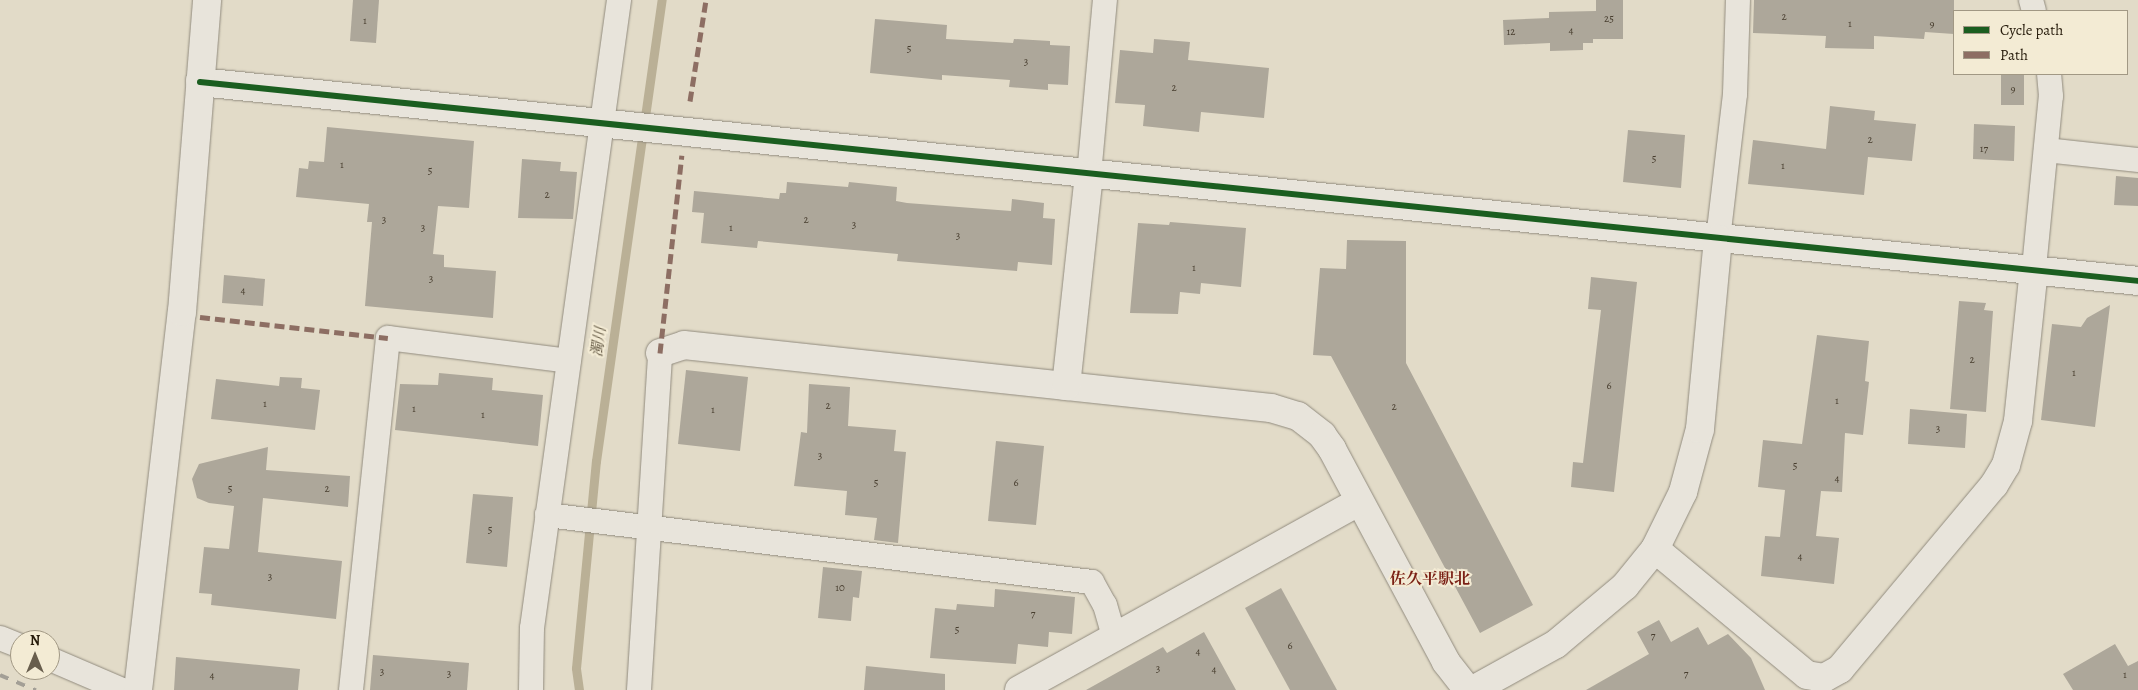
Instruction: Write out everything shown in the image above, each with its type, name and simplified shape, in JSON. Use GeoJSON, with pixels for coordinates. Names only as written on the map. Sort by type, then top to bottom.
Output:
{"type":"FeatureCollection","features":[{"type":"Feature","properties":{"kind":"street"},"geometry":{"type":"LineString","coordinates":[[138,690],[182,312],[207,0]]}},
{"type":"Feature","properties":{"kind":"street"},"geometry":{"type":"LineString","coordinates":[[531,690],[532,628],[554,516],[570,361],[610,122],[619,0]]}},
{"type":"Feature","properties":{"kind":"street"},"geometry":{"type":"LineString","coordinates":[[1066,386],[1106,0]]}},
{"type":"Feature","properties":{"kind":"street"},"geometry":{"type":"LineString","coordinates":[[1473,690],[1570,634],[1625,586],[1655,549],[1683,492],[1700,429],[1718,239],[1735,94],[1738,0]]}},
{"type":"Feature","properties":{"kind":"street"},"geometry":{"type":"LineString","coordinates":[[1655,549],[1807,675],[1824,678],[1840,669],[1994,485],[2006,465],[2018,421],[2051,96],[2049,75]]}},
{"type":"Feature","properties":{"kind":"street"},"geometry":{"type":"LineString","coordinates":[[200,82],[610,122],[1089,175],[1718,239],[2034,268],[2138,281]]}},
{"type":"Feature","properties":{"kind":"street"},"geometry":{"type":"LineString","coordinates":[[2046,150],[2138,160]]}},
{"type":"Feature","properties":{"kind":"street"},"geometry":{"type":"LineString","coordinates":[[351,690],[388,338],[570,361]]}},
{"type":"Feature","properties":{"kind":"street"},"geometry":{"type":"LineString","coordinates":[[639,690],[647,528],[660,353],[684,345],[1270,408],[1298,416],[1322,435],[1332,449],[1358,502],[1446,662],[1468,690]]}},
{"type":"Feature","properties":{"kind":"street"},"geometry":{"type":"LineString","coordinates":[[1019,690],[1358,502]]}},
{"type":"Feature","properties":{"kind":"street"},"geometry":{"type":"LineString","coordinates":[[554,516],[1092,582],[1105,605],[1114,636]]}},
{"type":"Feature","properties":{"kind":"street"},"geometry":{"type":"LineString","coordinates":[[60,662],[122,690]]}},
{"type":"Feature","properties":{"kind":"building"},"geometry":{"type":"Polygon","coordinates":[[[353,0],[379,0],[376,43],[350,41],[353,0]]]}},
{"type":"Feature","properties":{"kind":"building"},"geometry":{"type":"Polygon","coordinates":[[[1596,0],[1623,0],[1623,39],[1593,39],[1593,43],[1583,43],[1583,50],[1550,51],[1550,43],[1504,45],[1503,20],[1549,18],[1549,12],[1596,11],[1596,0]]]}},
{"type":"Feature","properties":{"kind":"building"},"geometry":{"type":"Polygon","coordinates":[[[1754,0],[1954,0],[1953,34],[1925,32],[1924,39],[1874,36],[1874,49],[1825,48],[1826,36],[1753,33],[1754,0]]]}},
{"type":"Feature","properties":{"kind":"building"},"geometry":{"type":"Polygon","coordinates":[[[875,19],[947,25],[946,39],[1013,43],[1014,39],[1050,41],[1050,45],[1070,46],[1068,85],[1048,84],[1048,90],[1009,87],[1010,80],[942,75],[942,80],[870,73],[875,19]]]}},
{"type":"Feature","properties":{"kind":"building"},"geometry":{"type":"Polygon","coordinates":[[[1154,39],[1190,42],[1188,60],[1269,68],[1264,118],[1201,112],[1199,132],[1143,126],[1145,105],[1115,103],[1120,50],[1153,53],[1154,39]]]}},
{"type":"Feature","properties":{"kind":"building"},"geometry":{"type":"Polygon","coordinates":[[[2001,75],[2024,75],[2024,105],[2001,105],[2001,75]]]}},
{"type":"Feature","properties":{"kind":"building"},"geometry":{"type":"Polygon","coordinates":[[[1830,106],[1875,111],[1874,120],[1916,124],[1912,161],[1868,157],[1864,195],[1748,184],[1753,140],[1826,149],[1830,106]]]}},
{"type":"Feature","properties":{"kind":"building"},"geometry":{"type":"Polygon","coordinates":[[[1974,124],[2015,126],[2014,161],[1973,159],[1974,124]]]}},
{"type":"Feature","properties":{"kind":"building"},"geometry":{"type":"Polygon","coordinates":[[[327,127],[474,141],[469,208],[438,206],[433,254],[444,255],[444,267],[496,271],[493,318],[365,306],[372,222],[367,222],[369,204],[296,197],[299,168],[308,169],[309,161],[324,162],[327,127]]]}},
{"type":"Feature","properties":{"kind":"building"},"geometry":{"type":"Polygon","coordinates":[[[1628,130],[1685,135],[1681,188],[1623,182],[1628,130]]]}},
{"type":"Feature","properties":{"kind":"building"},"geometry":{"type":"Polygon","coordinates":[[[522,159],[561,162],[560,171],[577,172],[573,219],[518,218],[522,159]]]}},
{"type":"Feature","properties":{"kind":"building"},"geometry":{"type":"Polygon","coordinates":[[[2116,176],[2138,178],[2138,206],[2114,205],[2116,176]]]}},
{"type":"Feature","properties":{"kind":"building"},"geometry":{"type":"Polygon","coordinates":[[[787,182],[848,187],[849,182],[897,187],[896,201],[907,203],[1011,211],[1012,199],[1044,203],[1043,218],[1055,219],[1052,265],[1018,262],[1017,271],[897,261],[898,254],[758,241],[757,248],[701,243],[704,213],[692,212],[694,191],[779,199],[780,193],[786,193],[787,182]]]}},
{"type":"Feature","properties":{"kind":"building"},"geometry":{"type":"Polygon","coordinates":[[[1170,222],[1246,228],[1241,287],[1201,283],[1200,294],[1180,292],[1178,314],[1130,313],[1138,223],[1169,225],[1170,222]]]}},
{"type":"Feature","properties":{"kind":"building"},"geometry":{"type":"Polygon","coordinates":[[[1347,240],[1406,241],[1406,363],[1533,605],[1480,633],[1331,356],[1313,355],[1320,268],[1346,269],[1347,240]]]}},
{"type":"Feature","properties":{"kind":"building"},"geometry":{"type":"Polygon","coordinates":[[[224,275],[265,279],[263,306],[222,303],[224,275]]]}},
{"type":"Feature","properties":{"kind":"building"},"geometry":{"type":"Polygon","coordinates":[[[1591,277],[1637,282],[1614,492],[1571,487],[1573,462],[1583,463],[1601,310],[1588,309],[1591,277]]]}},
{"type":"Feature","properties":{"kind":"building"},"geometry":{"type":"Polygon","coordinates":[[[1959,301],[1986,303],[1984,310],[1993,311],[1986,412],[1950,409],[1959,301]]]}},
{"type":"Feature","properties":{"kind":"building"},"geometry":{"type":"Polygon","coordinates":[[[2110,305],[2095,427],[2041,420],[2052,324],[2081,327],[2087,318],[2110,305]]]}},
{"type":"Feature","properties":{"kind":"building"},"geometry":{"type":"Polygon","coordinates":[[[1817,335],[1869,341],[1865,381],[1869,382],[1863,435],[1845,433],[1842,492],[1821,491],[1816,536],[1839,538],[1834,584],[1761,576],[1765,536],[1780,537],[1785,490],[1758,487],[1763,440],[1802,444],[1817,335]]]}},
{"type":"Feature","properties":{"kind":"building"},"geometry":{"type":"Polygon","coordinates":[[[686,370],[748,377],[740,451],[678,444],[686,370]]]}},
{"type":"Feature","properties":{"kind":"building"},"geometry":{"type":"Polygon","coordinates":[[[439,373],[493,378],[492,390],[543,395],[538,446],[395,430],[400,384],[438,385],[439,373]]]}},
{"type":"Feature","properties":{"kind":"building"},"geometry":{"type":"Polygon","coordinates":[[[280,377],[302,378],[301,388],[320,390],[315,430],[211,419],[216,379],[279,386],[280,377]]]}},
{"type":"Feature","properties":{"kind":"building"},"geometry":{"type":"Polygon","coordinates":[[[809,384],[850,387],[848,426],[896,430],[894,451],[906,452],[898,543],[874,540],[877,518],[845,515],[847,491],[794,486],[801,432],[807,433],[809,384]]]}},
{"type":"Feature","properties":{"kind":"building"},"geometry":{"type":"Polygon","coordinates":[[[1910,409],[1967,414],[1965,448],[1908,444],[1910,409]]]}},
{"type":"Feature","properties":{"kind":"building"},"geometry":{"type":"Polygon","coordinates":[[[996,441],[1044,446],[1036,525],[988,521],[996,441]]]}},
{"type":"Feature","properties":{"kind":"building"},"geometry":{"type":"Polygon","coordinates":[[[268,447],[266,470],[350,476],[348,507],[263,498],[258,552],[342,561],[336,619],[211,605],[212,594],[199,593],[204,547],[229,549],[234,506],[209,503],[197,498],[192,479],[199,464],[268,447]]]}},
{"type":"Feature","properties":{"kind":"building"},"geometry":{"type":"Polygon","coordinates":[[[473,494],[513,497],[507,567],[466,563],[473,494]]]}},
{"type":"Feature","properties":{"kind":"building"},"geometry":{"type":"Polygon","coordinates":[[[823,567],[862,571],[859,598],[853,597],[851,621],[818,618],[823,567]]]}},
{"type":"Feature","properties":{"kind":"building"},"geometry":{"type":"Polygon","coordinates":[[[1281,588],[1337,690],[1290,690],[1245,608],[1281,588]]]}},
{"type":"Feature","properties":{"kind":"building"},"geometry":{"type":"Polygon","coordinates":[[[995,589],[1075,597],[1072,634],[1049,632],[1048,647],[1018,644],[1016,664],[930,658],[935,608],[956,610],[957,604],[994,607],[995,589]]]}},
{"type":"Feature","properties":{"kind":"building"},"geometry":{"type":"Polygon","coordinates":[[[1659,620],[1671,642],[1698,627],[1708,645],[1728,634],[1751,658],[1765,690],[1586,690],[1649,654],[1637,632],[1659,620]]]}},
{"type":"Feature","properties":{"kind":"building"},"geometry":{"type":"Polygon","coordinates":[[[1204,632],[1236,690],[1086,690],[1163,647],[1167,653],[1204,632]]]}},
{"type":"Feature","properties":{"kind":"building"},"geometry":{"type":"Polygon","coordinates":[[[2115,644],[2128,666],[2138,661],[2138,690],[2073,690],[2063,674],[2115,644]]]}},
{"type":"Feature","properties":{"kind":"building"},"geometry":{"type":"Polygon","coordinates":[[[373,655],[469,663],[467,690],[370,690],[373,655]]]}},
{"type":"Feature","properties":{"kind":"building"},"geometry":{"type":"Polygon","coordinates":[[[176,657],[300,669],[298,690],[174,690],[176,657]]]}},
{"type":"Feature","properties":{"kind":"building"},"geometry":{"type":"Polygon","coordinates":[[[866,666],[945,674],[945,690],[864,690],[866,666]]]}},
{"type":"Feature","properties":{"kind":"waterway","name":"濁川"},"geometry":{"type":"LineString","coordinates":[[579,690],[576,668],[596,461],[662,0]]}},
{"type":"Feature","properties":{"kind":"railway"},"geometry":{"type":"LineString","coordinates":[[0,675],[36,690]]}},
{"type":"Feature","properties":{"kind":"marked path"},"geometry":{"type":"LineString","coordinates":[[690,101],[706,0]]}},
{"type":"Feature","properties":{"kind":"marked path"},"geometry":{"type":"LineString","coordinates":[[660,353],[682,155]]}},
{"type":"Feature","properties":{"kind":"marked path"},"geometry":{"type":"LineString","coordinates":[[200,317],[388,338]]}},
{"type":"Feature","properties":{"kind":"cycle path"},"geometry":{"type":"LineString","coordinates":[[200,82],[2138,281]]}},
{"type":"Feature","properties":{"kind":"district","name":"佐久平駅北"},"geometry":{"type":"Point","coordinates":[1430,579]}}]}
